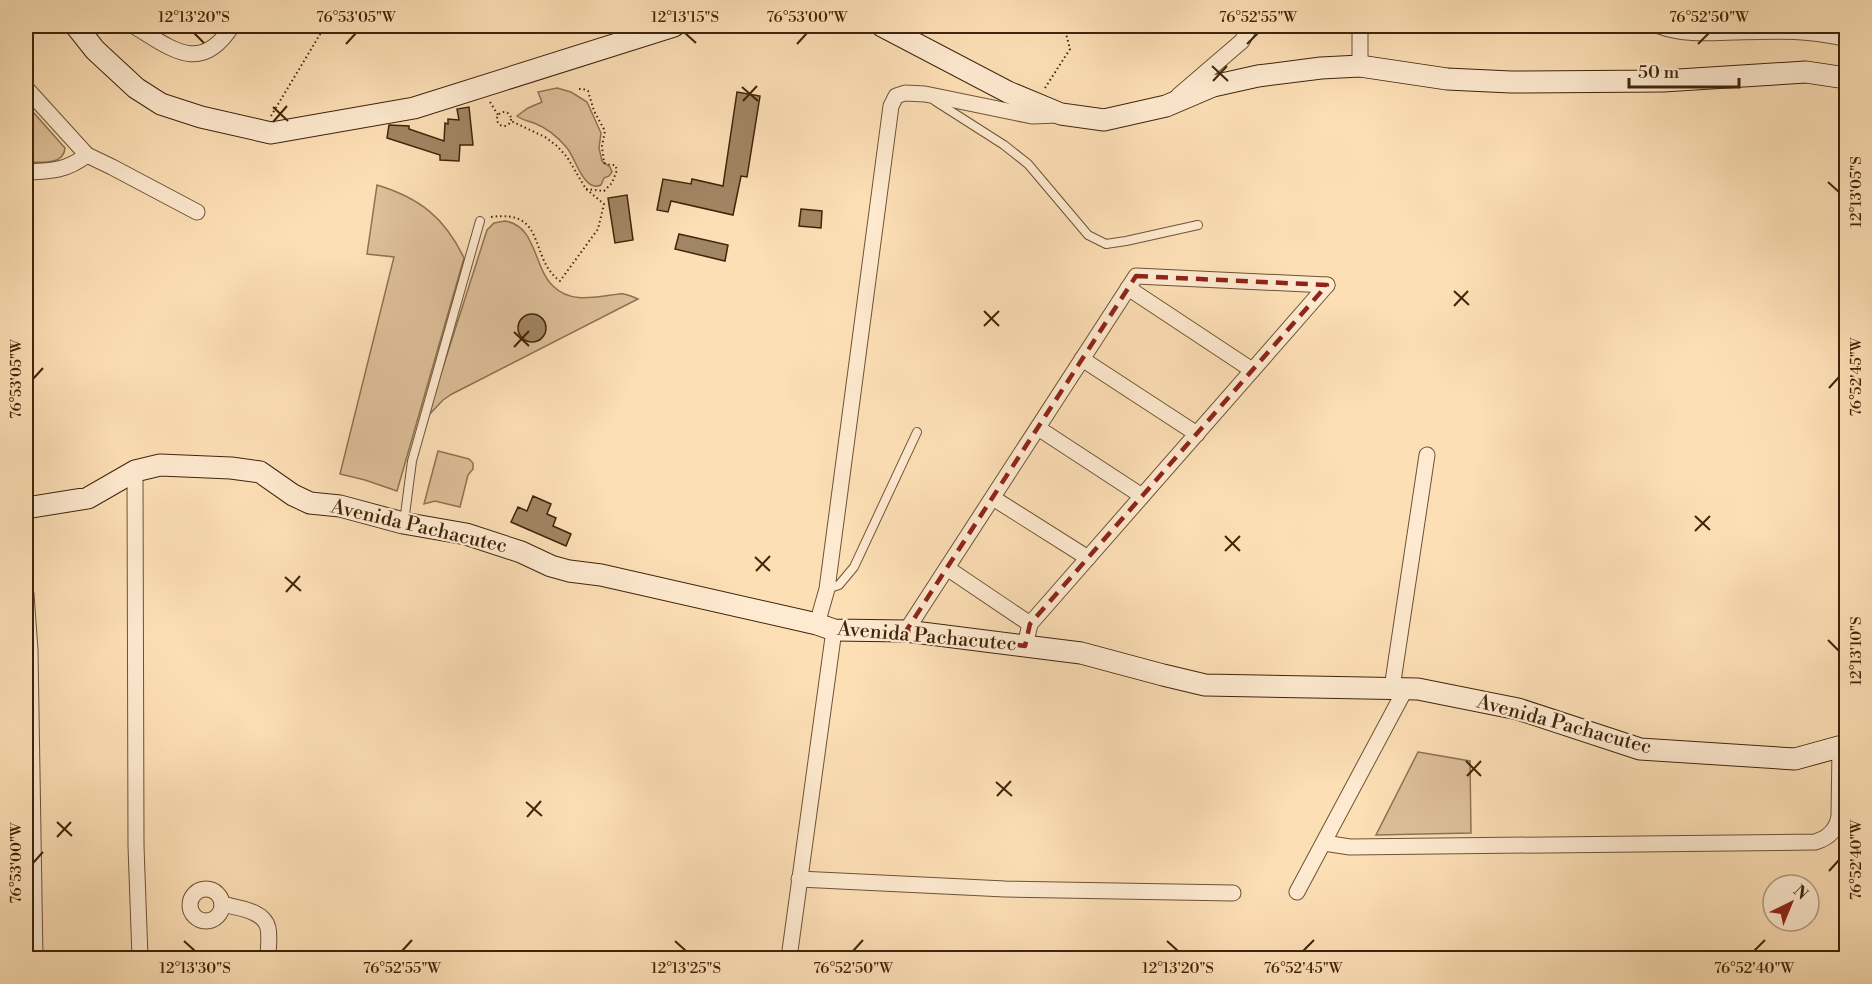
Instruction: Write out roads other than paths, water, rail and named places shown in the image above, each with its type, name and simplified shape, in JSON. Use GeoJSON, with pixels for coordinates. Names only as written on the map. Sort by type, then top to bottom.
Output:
{"type":"FeatureCollection","features":[{"type":"Feature","properties":{"kind":"main road"},"geometry":{"type":"LineString","coordinates":[[76,26],[95,50],[136,88],[161,104],[201,117],[271,133],[414,108],[674,26]]}},
{"type":"Feature","properties":{"kind":"main road"},"geometry":{"type":"LineString","coordinates":[[882,26],[1008,92],[1061,114],[1104,120],[1166,106],[1213,86],[1258,76],[1322,68],[1360,66],[1447,79],[1511,82],[1663,81],[1806,72],[1846,78]]}},
{"type":"Feature","properties":{"kind":"main road","name":"Avenida Pachacutec"},"geometry":{"type":"LineString","coordinates":[[26,508],[88,498],[135,471],[160,465],[231,468],[261,472],[293,495],[310,503],[340,506],[403,523],[465,534],[521,552],[569,572],[610,577],[826,627],[906,632],[1081,653],[1205,685],[1399,688],[1518,709],[1640,749],[1795,759],[1844,747]]}},
{"type":"Feature","properties":{"kind":"street"},"geometry":{"type":"LineString","coordinates":[[134,26],[183,54],[200,54],[218,44],[232,26]]}},
{"type":"Feature","properties":{"kind":"street"},"geometry":{"type":"LineString","coordinates":[[1166,106],[1242,41],[1250,26]]}},
{"type":"Feature","properties":{"kind":"street"},"geometry":{"type":"LineString","coordinates":[[1360,26],[1360,66]]}},
{"type":"Feature","properties":{"kind":"street"},"geometry":{"type":"LineString","coordinates":[[1668,27],[1688,33],[1795,28],[1846,39]]}},
{"type":"Feature","properties":{"kind":"street"},"geometry":{"type":"LineString","coordinates":[[26,88],[87,155],[197,212]]}},
{"type":"Feature","properties":{"kind":"street"},"geometry":{"type":"LineString","coordinates":[[789,958],[826,627],[828,589],[891,106],[896,96],[905,93],[925,94],[1032,116],[1061,114]]}},
{"type":"Feature","properties":{"kind":"street"},"geometry":{"type":"LineString","coordinates":[[26,172],[60,170],[75,164],[87,155]]}},
{"type":"Feature","properties":{"kind":"street"},"geometry":{"type":"LineString","coordinates":[[906,632],[1137,276],[1327,285],[1030,624],[1025,646]]}},
{"type":"Feature","properties":{"kind":"street"},"geometry":{"type":"LineString","coordinates":[[1128,288],[1252,370]]}},
{"type":"Feature","properties":{"kind":"street"},"geometry":{"type":"LineString","coordinates":[[1082,359],[1197,434]]}},
{"type":"Feature","properties":{"kind":"street"},"geometry":{"type":"LineString","coordinates":[[1038,428],[1142,496]]}},
{"type":"Feature","properties":{"kind":"street"},"geometry":{"type":"LineString","coordinates":[[1297,892],[1324,843],[1399,688],[1427,455]]}},
{"type":"Feature","properties":{"kind":"street"},"geometry":{"type":"LineString","coordinates":[[135,471],[136,846],[140,958]]}},
{"type":"Feature","properties":{"kind":"street"},"geometry":{"type":"LineString","coordinates":[[993,498],[1088,558]]}},
{"type":"Feature","properties":{"kind":"street"},"geometry":{"type":"LineString","coordinates":[[947,568],[1030,624]]}},
{"type":"Feature","properties":{"kind":"street"},"geometry":{"type":"LineString","coordinates":[[26,594],[30,650],[35,958]]}},
{"type":"Feature","properties":{"kind":"street"},"geometry":{"type":"LineString","coordinates":[[1324,843],[1350,847],[1815,842],[1827,837],[1838,824],[1844,747]]}},
{"type":"Feature","properties":{"kind":"street"},"geometry":{"type":"LineString","coordinates":[[799,879],[1005,889],[1233,893]]}},
{"type":"Feature","properties":{"kind":"street"},"geometry":{"type":"LineString","coordinates":[[222,904],[256,913],[264,920],[268,927],[268,958]]}},
{"type":"Feature","properties":{"kind":"lane"},"geometry":{"type":"LineString","coordinates":[[925,94],[1004,145],[1028,164],[1089,236],[1106,243],[1126,242],[1198,225]]}},
{"type":"Feature","properties":{"kind":"lane"},"geometry":{"type":"LineString","coordinates":[[403,523],[412,461],[480,221]]}},
{"type":"Feature","properties":{"kind":"lane"},"geometry":{"type":"LineString","coordinates":[[828,589],[839,585],[854,567],[917,432]]}}]}
